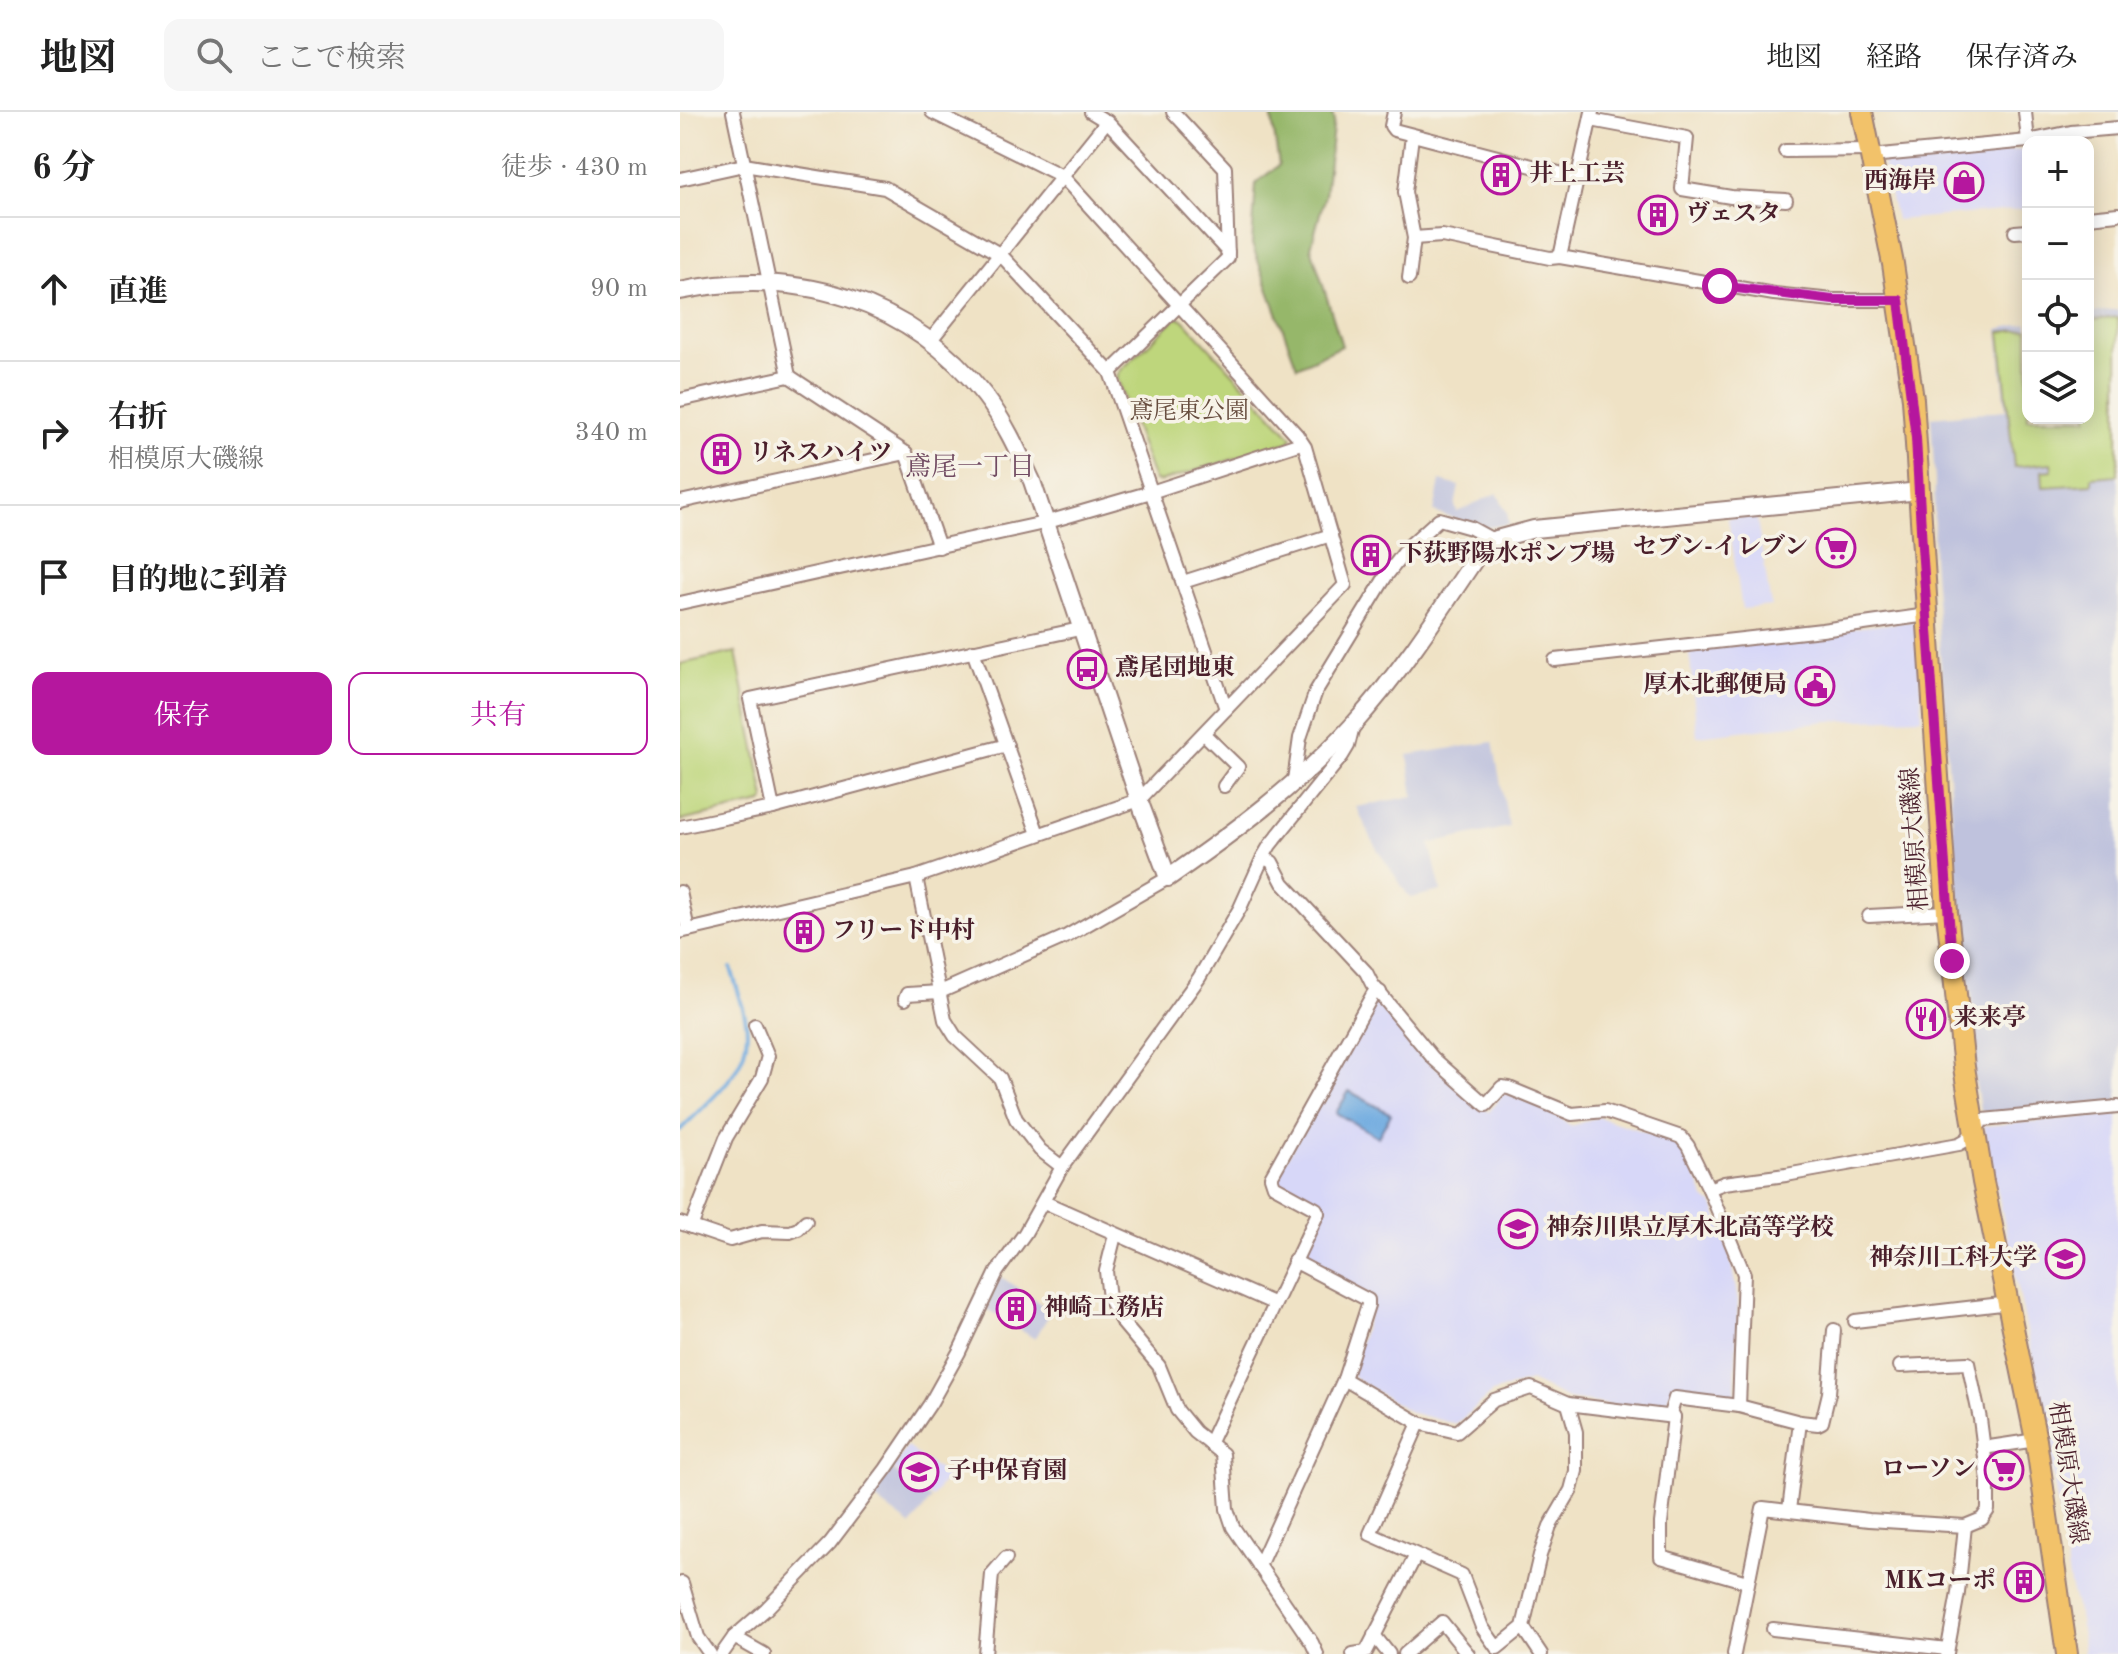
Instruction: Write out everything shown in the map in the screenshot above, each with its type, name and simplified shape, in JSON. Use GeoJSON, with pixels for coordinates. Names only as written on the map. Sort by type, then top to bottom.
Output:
{"type":"FeatureCollection","features":[{"type":"Feature","properties":{"kind":"main road","name":"相模原大磯線"},"geometry":{"type":"LineString","coordinates":[[1862,112],[1899,300],[1913,399],[1947,912],[1957,1010],[1974,1129],[2036,1440],[2067,1654]]}},
{"type":"Feature","properties":{"kind":"street"},"geometry":{"type":"LineString","coordinates":[[733,112],[789,376],[906,453],[939,547]]}},
{"type":"Feature","properties":{"kind":"street"},"geometry":{"type":"LineString","coordinates":[[680,892],[684,931],[916,877],[1139,800],[1345,585],[1305,447],[1297,435],[1062,176],[932,112]]}},
{"type":"Feature","properties":{"kind":"street"},"geometry":{"type":"LineString","coordinates":[[1091,112],[1107,121],[1228,252]]}},
{"type":"Feature","properties":{"kind":"street"},"geometry":{"type":"LineString","coordinates":[[1110,372],[1228,258],[1225,168],[1173,112]]}},
{"type":"Feature","properties":{"kind":"street"},"geometry":{"type":"LineString","coordinates":[[1394,112],[1391,126],[1394,130],[1578,178]]}},
{"type":"Feature","properties":{"kind":"street"},"geometry":{"type":"LineString","coordinates":[[2025,112],[2027,136]]}},
{"type":"Feature","properties":{"kind":"street"},"geometry":{"type":"LineString","coordinates":[[1560,257],[1592,116],[1687,138],[1679,182],[1682,189],[1780,204]]}},
{"type":"Feature","properties":{"kind":"street"},"geometry":{"type":"LineString","coordinates":[[930,341],[1107,121]]}},
{"type":"Feature","properties":{"kind":"street"},"geometry":{"type":"LineString","coordinates":[[2074,136],[2118,128]]}},
{"type":"Feature","properties":{"kind":"street"},"geometry":{"type":"LineString","coordinates":[[1409,278],[1414,238],[1405,192],[1412,136]]}},
{"type":"Feature","properties":{"kind":"street"},"geometry":{"type":"LineString","coordinates":[[1790,155],[1870,153],[2022,141]]}},
{"type":"Feature","properties":{"kind":"street"},"geometry":{"type":"LineString","coordinates":[[680,179],[744,165],[885,188],[1001,255],[1110,372],[1226,709]]}},
{"type":"Feature","properties":{"kind":"street"},"geometry":{"type":"LineString","coordinates":[[2094,219],[2118,214]]}},
{"type":"Feature","properties":{"kind":"street"},"geometry":{"type":"LineString","coordinates":[[1414,238],[1442,236],[1550,258],[1560,257],[1774,294],[1833,300],[1899,300]]}},
{"type":"Feature","properties":{"kind":"street"},"geometry":{"type":"LineString","coordinates":[[680,291],[732,283],[768,283],[800,285],[839,295],[906,324],[958,365],[985,396],[1011,436],[1032,481],[1080,629],[1168,878]]}},
{"type":"Feature","properties":{"kind":"street"},"geometry":{"type":"LineString","coordinates":[[680,400],[789,376]]}},
{"type":"Feature","properties":{"kind":"street"},"geometry":{"type":"LineString","coordinates":[[680,603],[1044,523],[1301,443]]}},
{"type":"Feature","properties":{"kind":"street"},"geometry":{"type":"LineString","coordinates":[[680,502],[906,453]]}},
{"type":"Feature","properties":{"kind":"street"},"geometry":{"type":"LineString","coordinates":[[905,999],[907,994],[940,992],[1067,936],[1168,878],[1227,838],[1353,725],[1413,650],[1479,553],[1493,540],[1534,529],[1920,491]]}},
{"type":"Feature","properties":{"kind":"street"},"geometry":{"type":"LineString","coordinates":[[1294,780],[1300,738],[1316,691],[1386,576],[1410,545],[1439,519],[1471,528],[1493,540]]}},
{"type":"Feature","properties":{"kind":"street"},"geometry":{"type":"LineString","coordinates":[[1183,582],[1331,535]]}},
{"type":"Feature","properties":{"kind":"street"},"geometry":{"type":"LineString","coordinates":[[1555,660],[1927,615]]}},
{"type":"Feature","properties":{"kind":"street"},"geometry":{"type":"LineString","coordinates":[[773,808],[750,699],[1080,629]]}},
{"type":"Feature","properties":{"kind":"street"},"geometry":{"type":"LineString","coordinates":[[973,651],[1038,834]]}},
{"type":"Feature","properties":{"kind":"street"},"geometry":{"type":"LineString","coordinates":[[722,1654],[734,1637],[830,1543],[886,1469],[930,1404],[997,1272],[1025,1233],[1062,1167],[1199,978],[1240,908],[1270,845],[1342,756],[1353,725]]}},
{"type":"Feature","properties":{"kind":"street"},"geometry":{"type":"LineString","coordinates":[[1204,734],[1238,767],[1224,786]]}},
{"type":"Feature","properties":{"kind":"street"},"geometry":{"type":"LineString","coordinates":[[680,827],[773,808],[1007,745]]}},
{"type":"Feature","properties":{"kind":"street"},"geometry":{"type":"LineString","coordinates":[[1263,857],[1272,862],[1283,883],[1366,972],[1433,1058],[1486,1105],[1502,1087],[1572,1114],[1605,1111],[1681,1137],[1709,1189],[1744,1274],[1739,1406]]}},
{"type":"Feature","properties":{"kind":"street"},"geometry":{"type":"LineString","coordinates":[[916,877],[945,1020],[955,1036],[1000,1078],[1016,1119],[1040,1150],[1062,1167]]}},
{"type":"Feature","properties":{"kind":"street"},"geometry":{"type":"LineString","coordinates":[[1869,916],[1947,912]]}},
{"type":"Feature","properties":{"kind":"street"},"geometry":{"type":"LineString","coordinates":[[1210,1442],[1318,1213],[1274,1186],[1271,1177],[1373,994],[1380,992]]}},
{"type":"Feature","properties":{"kind":"street"},"geometry":{"type":"LineString","coordinates":[[755,1025],[766,1045],[768,1056],[762,1078],[726,1138],[685,1225],[730,1240],[762,1231],[790,1232],[806,1221]]}},
{"type":"Feature","properties":{"kind":"street"},"geometry":{"type":"LineString","coordinates":[[1709,1189],[1724,1183],[1959,1144],[1983,1120],[2118,1107]]}},
{"type":"Feature","properties":{"kind":"street"},"geometry":{"type":"LineString","coordinates":[[1044,1202],[1273,1303]]}},
{"type":"Feature","properties":{"kind":"street"},"geometry":{"type":"LineString","coordinates":[[1115,1235],[1106,1271],[1109,1299],[1122,1322],[1159,1366],[1177,1410],[1195,1432],[1223,1454],[1226,1461],[1227,1509],[1233,1527],[1317,1654]]}},
{"type":"Feature","properties":{"kind":"street"},"geometry":{"type":"LineString","coordinates":[[1259,1566],[1344,1379],[1368,1305],[1368,1300],[1294,1261]]}},
{"type":"Feature","properties":{"kind":"street"},"geometry":{"type":"LineString","coordinates":[[1855,1321],[2010,1303]]}},
{"type":"Feature","properties":{"kind":"street"},"geometry":{"type":"LineString","coordinates":[[1747,1582],[1661,1557],[1661,1523],[1674,1417],[1671,1411],[1675,1398],[1739,1406],[1818,1424],[1822,1422],[1829,1393],[1834,1330]]}},
{"type":"Feature","properties":{"kind":"street"},"geometry":{"type":"LineString","coordinates":[[1734,1654],[1763,1508],[1869,1520],[1965,1526],[1982,1519],[1988,1510],[1988,1481],[1968,1363],[1900,1366]]}},
{"type":"Feature","properties":{"kind":"street"},"geometry":{"type":"LineString","coordinates":[[1344,1379],[1419,1423],[1457,1432],[1494,1400],[1531,1388],[1568,1404],[1674,1417]]}},
{"type":"Feature","properties":{"kind":"street"},"geometry":{"type":"LineString","coordinates":[[1419,1423],[1370,1534],[1462,1575],[1482,1627],[1496,1651],[1523,1627],[1550,1526],[1571,1490],[1576,1471],[1576,1432],[1568,1404]]}},
{"type":"Feature","properties":{"kind":"street"},"geometry":{"type":"LineString","coordinates":[[1789,1510],[1800,1422]]}},
{"type":"Feature","properties":{"kind":"street"},"geometry":{"type":"LineString","coordinates":[[1983,1448],[2036,1440]]}},
{"type":"Feature","properties":{"kind":"street"},"geometry":{"type":"LineString","coordinates":[[1773,1629],[1947,1651],[1958,1593],[1965,1526]]}},
{"type":"Feature","properties":{"kind":"street"},"geometry":{"type":"LineString","coordinates":[[1353,1654],[1366,1652],[1416,1555]]}},
{"type":"Feature","properties":{"kind":"street"},"geometry":{"type":"LineString","coordinates":[[985,1654],[992,1574],[1006,1558]]}},
{"type":"Feature","properties":{"kind":"street"},"geometry":{"type":"LineString","coordinates":[[682,1583],[698,1637],[710,1654]]}},
{"type":"Feature","properties":{"kind":"street"},"geometry":{"type":"LineString","coordinates":[[1405,1654],[1439,1618],[1468,1654]]}},
{"type":"Feature","properties":{"kind":"street"},"geometry":{"type":"LineString","coordinates":[[1523,1627],[1541,1654]]}},
{"type":"Feature","properties":{"kind":"street"},"geometry":{"type":"LineString","coordinates":[[1374,1635],[1389,1654]]}},
{"type":"Feature","properties":{"kind":"street"},"geometry":{"type":"LineString","coordinates":[[734,1637],[764,1654]]}},
{"type":"Feature","properties":{"kind":"shaded area"},"geometry":{"type":"Polygon","coordinates":[[[2022,150],[2022,209],[1896,220],[1883,163],[2022,150]]]}},
{"type":"Feature","properties":{"kind":"shaded area"},"geometry":{"type":"Polygon","coordinates":[[[2118,309],[2118,1101],[1986,1114],[1980,1109],[1974,1073],[1972,994],[1962,953],[1933,557],[1935,481],[1931,417],[2006,410],[1998,329],[2022,324],[2022,424],[2094,424],[2094,313],[2118,309]]]}},
{"type":"Feature","properties":{"kind":"shaded area"},"geometry":{"type":"Polygon","coordinates":[[[1440,481],[1459,486],[1455,506],[1457,512],[1497,493],[1507,512],[1509,524],[1482,528],[1434,512],[1440,481]]]}},
{"type":"Feature","properties":{"kind":"shaded area"},"geometry":{"type":"Polygon","coordinates":[[[1756,514],[1771,606],[1742,609],[1728,518],[1756,514]]]}},
{"type":"Feature","properties":{"kind":"shaded area"},"geometry":{"type":"Polygon","coordinates":[[[1913,621],[1919,626],[1922,718],[1828,721],[1697,736],[1689,647],[1913,621]]]}},
{"type":"Feature","properties":{"kind":"shaded area"},"geometry":{"type":"Polygon","coordinates":[[[1493,742],[1509,827],[1430,844],[1441,891],[1410,898],[1377,849],[1356,807],[1414,796],[1408,755],[1493,742]]]}},
{"type":"Feature","properties":{"kind":"shaded area","name":"神奈川県立厚木北高等学校"},"geometry":{"type":"Polygon","coordinates":[[[1376,999],[1430,1062],[1489,1112],[1503,1094],[1509,1094],[1552,1112],[1571,1126],[1598,1117],[1671,1140],[1688,1157],[1705,1199],[1713,1204],[1729,1251],[1738,1301],[1735,1394],[1728,1398],[1670,1392],[1661,1412],[1568,1399],[1530,1381],[1492,1393],[1456,1424],[1412,1413],[1354,1378],[1351,1372],[1374,1298],[1303,1261],[1302,1255],[1324,1207],[1277,1183],[1277,1176],[1376,999]]]}},
{"type":"Feature","properties":{"kind":"shaded area","name":"神奈川工科大学"},"geometry":{"type":"Polygon","coordinates":[[[2118,1114],[2118,1654],[2084,1654],[2040,1392],[1984,1126],[2118,1114]]]}},
{"type":"Feature","properties":{"kind":"shaded area","name":"神崎工務店"},"geometry":{"type":"Polygon","coordinates":[[[1000,1276],[1051,1311],[1035,1339],[985,1308],[1000,1276]]]}},
{"type":"Feature","properties":{"kind":"shaded area","name":"子中保育園"},"geometry":{"type":"Polygon","coordinates":[[[907,1447],[947,1476],[932,1498],[892,1468],[907,1447]]]}},
{"type":"Feature","properties":{"kind":"shaded area"},"geometry":{"type":"Polygon","coordinates":[[[891,1469],[931,1499],[911,1526],[871,1496],[891,1469]]]}},
{"type":"Feature","properties":{"kind":"green space"},"geometry":{"type":"Polygon","coordinates":[[[1271,112],[1331,112],[1334,119],[1325,195],[1311,247],[1342,346],[1297,367],[1252,244],[1256,183],[1279,165],[1271,112]]]}},
{"type":"Feature","properties":{"kind":"green space","name":"鳶尾東公園"},"geometry":{"type":"Polygon","coordinates":[[[1177,317],[1183,319],[1292,437],[1289,442],[1159,482],[1154,480],[1117,377],[1177,317]]]}},
{"type":"Feature","properties":{"kind":"green space"},"geometry":{"type":"Polygon","coordinates":[[[2118,317],[2118,475],[2092,477],[2092,484],[2043,487],[2042,471],[2052,470],[2051,463],[2014,467],[2000,332],[2022,330],[2022,424],[2094,424],[2094,320],[2118,317]]]}},
{"type":"Feature","properties":{"kind":"green space"},"geometry":{"type":"Polygon","coordinates":[[[736,652],[765,799],[762,803],[680,821],[680,664],[736,652]]]}},
{"type":"Feature","properties":{"kind":"water"},"geometry":{"type":"Polygon","coordinates":[[[1349,1091],[1391,1114],[1378,1137],[1336,1113],[1349,1091]]]}},
{"type":"Feature","properties":{"kind":"waterway"},"geometry":{"type":"LineString","coordinates":[[680,1130],[727,1082],[743,1054],[747,1039],[746,1022],[731,968]]}},
{"type":"Feature","properties":{"kind":"place","name":"井上工芸"},"geometry":{"type":"Point","coordinates":[1501,175]}},
{"type":"Feature","properties":{"kind":"place","name":"西海岸"},"geometry":{"type":"Point","coordinates":[1964,182]}},
{"type":"Feature","properties":{"kind":"place","name":"ヴェスタ"},"geometry":{"type":"Point","coordinates":[1658,215]}},
{"type":"Feature","properties":{"kind":"place","name":"リネスハイツ"},"geometry":{"type":"Point","coordinates":[721,454]}},
{"type":"Feature","properties":{"kind":"place","name":"セブン-イレブン"},"geometry":{"type":"Point","coordinates":[1836,548]}},
{"type":"Feature","properties":{"kind":"place","name":"下荻野陽水ポンプ場"},"geometry":{"type":"Point","coordinates":[1371,555]}},
{"type":"Feature","properties":{"kind":"place","name":"鳶尾団地東"},"geometry":{"type":"Point","coordinates":[1087,669]}},
{"type":"Feature","properties":{"kind":"place","name":"厚木北郵便局"},"geometry":{"type":"Point","coordinates":[1815,686]}},
{"type":"Feature","properties":{"kind":"place","name":"フリード中村"},"geometry":{"type":"Point","coordinates":[804,932]}},
{"type":"Feature","properties":{"kind":"place","name":"来来亭"},"geometry":{"type":"Point","coordinates":[1926,1019]}},
{"type":"Feature","properties":{"kind":"place","name":"神奈川県立厚木北高等学校"},"geometry":{"type":"Point","coordinates":[1518,1229]}},
{"type":"Feature","properties":{"kind":"place","name":"神奈川工科大学"},"geometry":{"type":"Point","coordinates":[2065,1259]}},
{"type":"Feature","properties":{"kind":"place","name":"神崎工務店"},"geometry":{"type":"Point","coordinates":[1016,1309]}},
{"type":"Feature","properties":{"kind":"place","name":"ローソン"},"geometry":{"type":"Point","coordinates":[2004,1470]}},
{"type":"Feature","properties":{"kind":"place","name":"子中保育園"},"geometry":{"type":"Point","coordinates":[919,1472]}},
{"type":"Feature","properties":{"kind":"place","name":"MKコーポ"},"geometry":{"type":"Point","coordinates":[2024,1582]}},
{"type":"Feature","properties":{"kind":"district","name":"鳶尾一丁目"},"geometry":{"type":"Point","coordinates":[970,468]}},
{"type":"Feature","properties":{"kind":"route"},"geometry":{"type":"LineString","coordinates":[[1720,286],[1833,300],[1899,300],[1913,399],[1952,961]]}}]}
